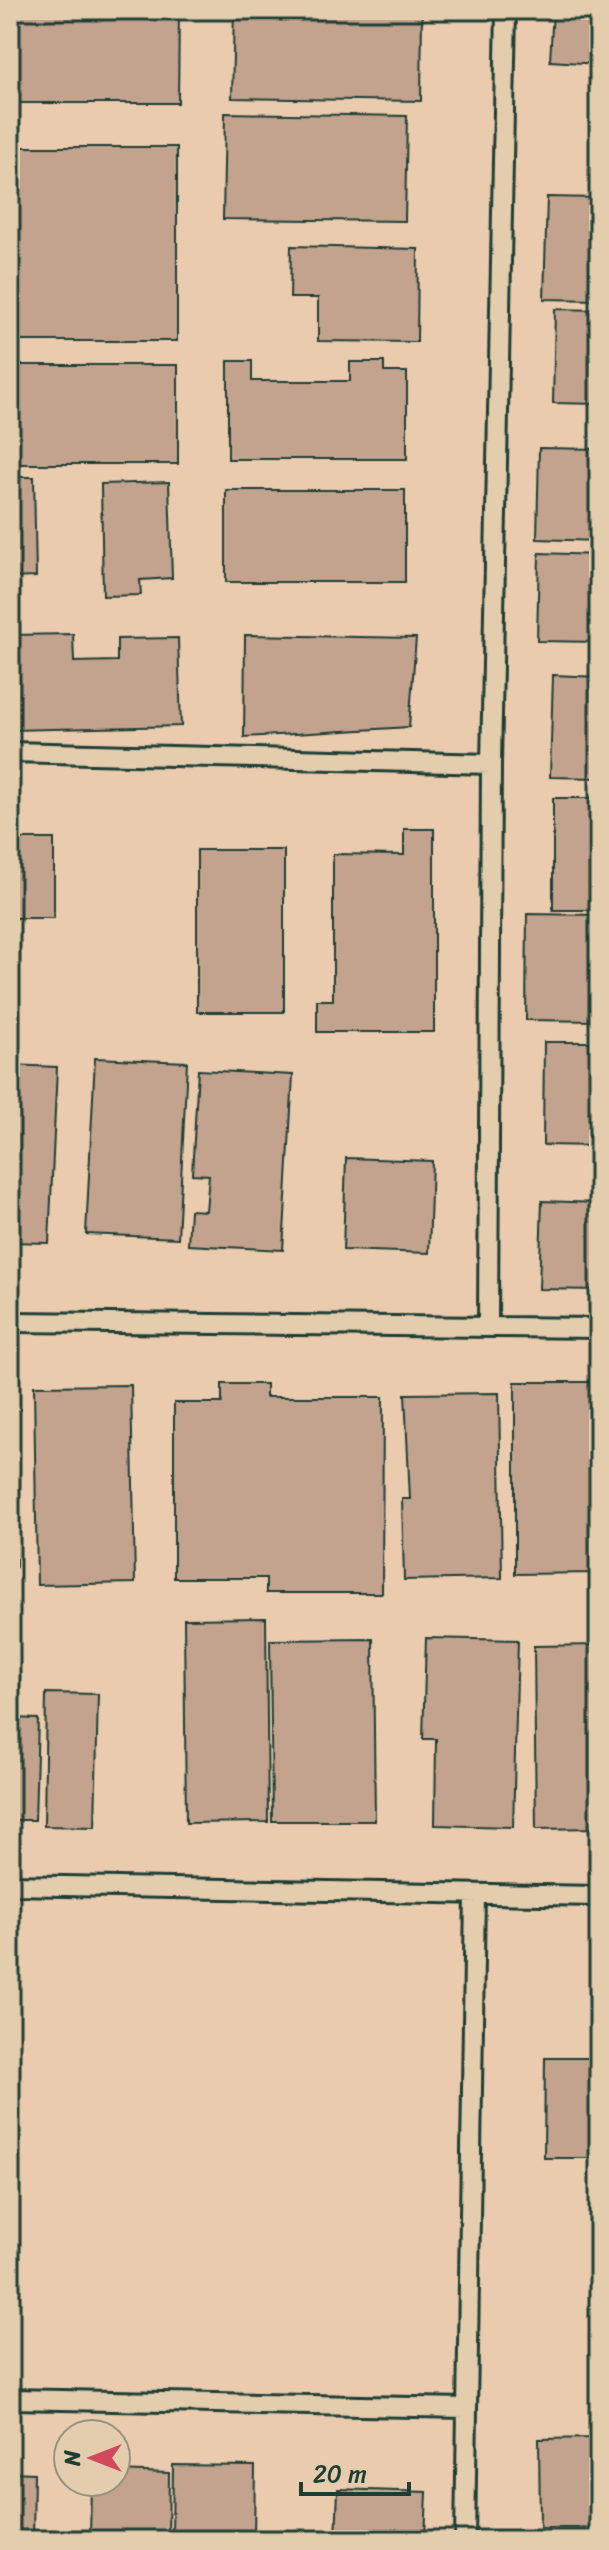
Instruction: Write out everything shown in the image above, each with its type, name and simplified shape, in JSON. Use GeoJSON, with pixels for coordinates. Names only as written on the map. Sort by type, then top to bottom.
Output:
{"type":"FeatureCollection","features":[{"type":"Feature","properties":{"kind":"lane"},"geometry":{"type":"LineString","coordinates":[[488,1326],[491,764],[506,10]]}},
{"type":"Feature","properties":{"kind":"lane"},"geometry":{"type":"LineString","coordinates":[[10,752],[491,764]]}},
{"type":"Feature","properties":{"kind":"lane"},"geometry":{"type":"LineString","coordinates":[[10,1322],[599,1328]]}},
{"type":"Feature","properties":{"kind":"lane"},"geometry":{"type":"LineString","coordinates":[[10,1885],[599,1896]]}},
{"type":"Feature","properties":{"kind":"lane"},"geometry":{"type":"LineString","coordinates":[[465,2540],[475,1894]]}},
{"type":"Feature","properties":{"kind":"lane"},"geometry":{"type":"LineString","coordinates":[[10,2399],[466,2408]]}},
{"type":"Feature","properties":{"kind":"building"},"geometry":{"type":"Polygon","coordinates":[[[10,10],[179,10],[178,103],[10,103],[10,10]]]}},
{"type":"Feature","properties":{"kind":"building"},"geometry":{"type":"Polygon","coordinates":[[[234,10],[422,10],[421,101],[232,98],[234,10]]]}},
{"type":"Feature","properties":{"kind":"building"},"geometry":{"type":"Polygon","coordinates":[[[553,10],[599,10],[599,64],[550,61],[553,10]]]}},
{"type":"Feature","properties":{"kind":"building"},"geometry":{"type":"Polygon","coordinates":[[[594,77],[599,77],[599,177],[592,177],[594,77]]]}},
{"type":"Feature","properties":{"kind":"building"},"geometry":{"type":"Polygon","coordinates":[[[225,113],[407,116],[405,221],[223,219],[225,113]]]}},
{"type":"Feature","properties":{"kind":"building"},"geometry":{"type":"Polygon","coordinates":[[[10,147],[177,147],[177,341],[10,341],[10,147]]]}},
{"type":"Feature","properties":{"kind":"building"},"geometry":{"type":"Polygon","coordinates":[[[547,197],[599,198],[599,300],[544,299],[547,197]]]}},
{"type":"Feature","properties":{"kind":"building"},"geometry":{"type":"Polygon","coordinates":[[[291,246],[418,249],[417,342],[318,341],[318,298],[290,298],[291,246]]]}},
{"type":"Feature","properties":{"kind":"building"},"geometry":{"type":"Polygon","coordinates":[[[555,309],[599,310],[599,404],[553,403],[555,309]]]}},
{"type":"Feature","properties":{"kind":"building"},"geometry":{"type":"Polygon","coordinates":[[[228,361],[252,361],[252,381],[350,381],[350,362],[384,362],[384,372],[407,372],[407,459],[228,459],[228,361]]]}},
{"type":"Feature","properties":{"kind":"building"},"geometry":{"type":"Polygon","coordinates":[[[10,365],[178,365],[178,464],[10,464],[10,365]]]}},
{"type":"Feature","properties":{"kind":"building"},"geometry":{"type":"Polygon","coordinates":[[[539,448],[599,449],[599,541],[537,539],[539,448]]]}},
{"type":"Feature","properties":{"kind":"building"},"geometry":{"type":"Polygon","coordinates":[[[10,477],[34,477],[36,577],[10,578],[10,477]]]}},
{"type":"Feature","properties":{"kind":"building"},"geometry":{"type":"Polygon","coordinates":[[[169,482],[172,578],[140,580],[141,595],[103,596],[101,484],[169,482]]]}},
{"type":"Feature","properties":{"kind":"building"},"geometry":{"type":"Polygon","coordinates":[[[226,490],[405,490],[405,582],[226,582],[226,490]]]}},
{"type":"Feature","properties":{"kind":"building"},"geometry":{"type":"Polygon","coordinates":[[[539,553],[599,555],[599,642],[537,641],[539,553]]]}},
{"type":"Feature","properties":{"kind":"building"},"geometry":{"type":"Polygon","coordinates":[[[73,634],[74,662],[117,661],[117,639],[178,638],[181,726],[10,730],[10,635],[73,634]]]}},
{"type":"Feature","properties":{"kind":"building"},"geometry":{"type":"Polygon","coordinates":[[[245,635],[416,638],[409,727],[244,737],[245,635]]]}},
{"type":"Feature","properties":{"kind":"building"},"geometry":{"type":"Polygon","coordinates":[[[553,675],[599,677],[599,778],[550,777],[553,675]]]}},
{"type":"Feature","properties":{"kind":"building"},"geometry":{"type":"Polygon","coordinates":[[[553,798],[599,798],[599,910],[553,910],[553,798]]]}},
{"type":"Feature","properties":{"kind":"building"},"geometry":{"type":"Polygon","coordinates":[[[404,829],[434,829],[434,1032],[317,1032],[317,1000],[333,1000],[333,854],[404,855],[404,829]]]}},
{"type":"Feature","properties":{"kind":"building"},"geometry":{"type":"Polygon","coordinates":[[[10,839],[54,839],[54,918],[10,918],[10,839]]]}},
{"type":"Feature","properties":{"kind":"building"},"geometry":{"type":"Polygon","coordinates":[[[197,850],[284,850],[284,1012],[197,1012],[197,850]]]}},
{"type":"Feature","properties":{"kind":"building"},"geometry":{"type":"Polygon","coordinates":[[[527,914],[599,915],[599,1021],[526,1020],[527,914]]]}},
{"type":"Feature","properties":{"kind":"building"},"geometry":{"type":"Polygon","coordinates":[[[544,1042],[599,1042],[599,1146],[543,1145],[544,1042]]]}},
{"type":"Feature","properties":{"kind":"building"},"geometry":{"type":"Polygon","coordinates":[[[95,1058],[187,1062],[178,1238],[86,1234],[95,1058]]]}},
{"type":"Feature","properties":{"kind":"building"},"geometry":{"type":"Polygon","coordinates":[[[10,1065],[57,1067],[49,1243],[10,1242],[10,1065]]]}},
{"type":"Feature","properties":{"kind":"building"},"geometry":{"type":"Polygon","coordinates":[[[198,1070],[293,1075],[283,1250],[188,1245],[190,1210],[206,1211],[209,1175],[192,1174],[198,1070]]]}},
{"type":"Feature","properties":{"kind":"building"},"geometry":{"type":"Polygon","coordinates":[[[346,1158],[432,1161],[429,1253],[343,1250],[346,1158]]]}},
{"type":"Feature","properties":{"kind":"building"},"geometry":{"type":"Polygon","coordinates":[[[542,1201],[599,1203],[599,1290],[539,1289],[542,1201]]]}},
{"type":"Feature","properties":{"kind":"building"},"geometry":{"type":"Polygon","coordinates":[[[10,1368],[15,1368],[16,1567],[10,1567],[10,1368]]]}},
{"type":"Feature","properties":{"kind":"building"},"geometry":{"type":"Polygon","coordinates":[[[515,1382],[599,1382],[599,1573],[515,1574],[515,1382]]]}},
{"type":"Feature","properties":{"kind":"building"},"geometry":{"type":"Polygon","coordinates":[[[222,1384],[266,1384],[266,1397],[383,1397],[382,1593],[266,1593],[266,1578],[174,1578],[174,1403],[222,1403],[222,1384]]]}},
{"type":"Feature","properties":{"kind":"building"},"geometry":{"type":"Polygon","coordinates":[[[131,1385],[135,1583],[37,1585],[34,1386],[131,1385]]]}},
{"type":"Feature","properties":{"kind":"building"},"geometry":{"type":"Polygon","coordinates":[[[499,1393],[502,1578],[404,1580],[402,1499],[410,1499],[405,1394],[499,1393]]]}},
{"type":"Feature","properties":{"kind":"building"},"geometry":{"type":"Polygon","coordinates":[[[266,1618],[268,1822],[186,1823],[184,1619],[266,1618]]]}},
{"type":"Feature","properties":{"kind":"building"},"geometry":{"type":"Polygon","coordinates":[[[426,1638],[518,1640],[513,1827],[435,1825],[436,1739],[423,1739],[426,1638]]]}},
{"type":"Feature","properties":{"kind":"building"},"geometry":{"type":"Polygon","coordinates":[[[373,1639],[375,1821],[272,1821],[270,1640],[373,1639]]]}},
{"type":"Feature","properties":{"kind":"building"},"geometry":{"type":"Polygon","coordinates":[[[599,1645],[599,1828],[536,1829],[534,1646],[599,1645]]]}},
{"type":"Feature","properties":{"kind":"building"},"geometry":{"type":"Polygon","coordinates":[[[46,1693],[98,1694],[95,1827],[44,1826],[46,1693]]]}},
{"type":"Feature","properties":{"kind":"building"},"geometry":{"type":"Polygon","coordinates":[[[10,1718],[38,1719],[35,1820],[10,1820],[10,1718]]]}},
{"type":"Feature","properties":{"kind":"building"},"geometry":{"type":"Polygon","coordinates":[[[545,2058],[599,2058],[599,2158],[544,2158],[545,2058]]]}},
{"type":"Feature","properties":{"kind":"building"},"geometry":{"type":"Polygon","coordinates":[[[599,2438],[599,2528],[540,2528],[539,2439],[599,2438]]]}},
{"type":"Feature","properties":{"kind":"building"},"geometry":{"type":"Polygon","coordinates":[[[173,2465],[255,2466],[254,2540],[172,2540],[173,2465]]]}},
{"type":"Feature","properties":{"kind":"building"},"geometry":{"type":"Polygon","coordinates":[[[10,2472],[34,2473],[33,2540],[10,2540],[10,2472]]]}},
{"type":"Feature","properties":{"kind":"building"},"geometry":{"type":"Polygon","coordinates":[[[132,2472],[169,2473],[168,2540],[90,2540],[91,2498],[132,2498],[132,2472]]]}},
{"type":"Feature","properties":{"kind":"building"},"geometry":{"type":"Polygon","coordinates":[[[338,2489],[427,2492],[425,2540],[336,2540],[338,2489]]]}}]}
